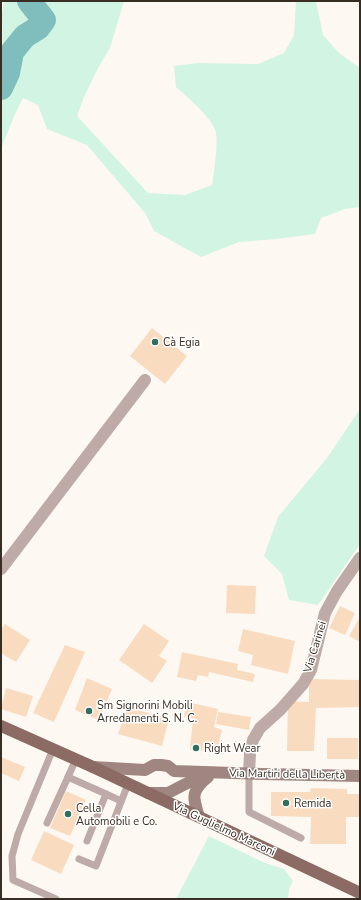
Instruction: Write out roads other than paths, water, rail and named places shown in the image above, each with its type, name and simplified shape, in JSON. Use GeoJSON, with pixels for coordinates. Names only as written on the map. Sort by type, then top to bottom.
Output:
{"type":"FeatureCollection","features":[{"type":"Feature","properties":{"kind":"main road","name":"Via Guglielmo Marconi"},"geometry":{"type":"LineString","coordinates":[[1,726],[76,759],[360,893]]}},
{"type":"Feature","properties":{"kind":"street"},"geometry":{"type":"LineString","coordinates":[[1,569],[145,380]]}},
{"type":"Feature","properties":{"kind":"street","name":"Via Carinei"},"geometry":{"type":"LineString","coordinates":[[249,774],[250,753],[253,740],[260,728],[280,710],[303,684],[311,670],[325,613],[337,591],[360,558]]}},
{"type":"Feature","properties":{"kind":"street","name":"Via Martiri della Libertà"},"geometry":{"type":"LineString","coordinates":[[93,767],[145,770],[154,765],[161,764],[168,766],[174,771],[360,776]]}},
{"type":"Feature","properties":{"kind":"street","name":"Via Martiri della Libertà"},"geometry":{"type":"LineString","coordinates":[[148,793],[168,793],[199,777],[214,772]]}},
{"type":"Feature","properties":{"kind":"street","name":"Via Martiri della Libertà"},"geometry":{"type":"LineString","coordinates":[[199,817],[194,802],[194,792],[199,784],[214,772]]}},
{"type":"Feature","properties":{"kind":"lane"},"geometry":{"type":"LineString","coordinates":[[53,750],[18,834],[12,856],[13,880],[56,899]]}},
{"type":"Feature","properties":{"kind":"lane"},"geometry":{"type":"LineString","coordinates":[[48,823],[76,759]]}},
{"type":"Feature","properties":{"kind":"lane"},"geometry":{"type":"LineString","coordinates":[[249,774],[248,812],[301,838]]}},
{"type":"Feature","properties":{"kind":"lane"},"geometry":{"type":"LineString","coordinates":[[68,777],[121,801]]}},
{"type":"Feature","properties":{"kind":"lane"},"geometry":{"type":"LineString","coordinates":[[79,859],[96,866],[128,784]]}},
{"type":"Feature","properties":{"kind":"lane"},"geometry":{"type":"LineString","coordinates":[[87,841],[106,794]]}},
{"type":"Feature","properties":{"kind":"waterway"},"geometry":{"type":"LineString","coordinates":[[1,88],[8,73],[12,52],[25,36],[38,28],[44,20],[29,1]]}},
{"type":"Feature","properties":{"kind":"place","name":"Cà Egia"},"geometry":{"type":"Point","coordinates":[155,342]}},
{"type":"Feature","properties":{"kind":"place","name":"Sm Signorini Mobili Arredamenti S. N. C."},"geometry":{"type":"Point","coordinates":[89,711]}},
{"type":"Feature","properties":{"kind":"place","name":"Right Wear"},"geometry":{"type":"Point","coordinates":[196,748]}},
{"type":"Feature","properties":{"kind":"place","name":"Remida"},"geometry":{"type":"Point","coordinates":[286,803]}},
{"type":"Feature","properties":{"kind":"place","name":"Cella Automobili e Co."},"geometry":{"type":"Point","coordinates":[68,814]}}]}
